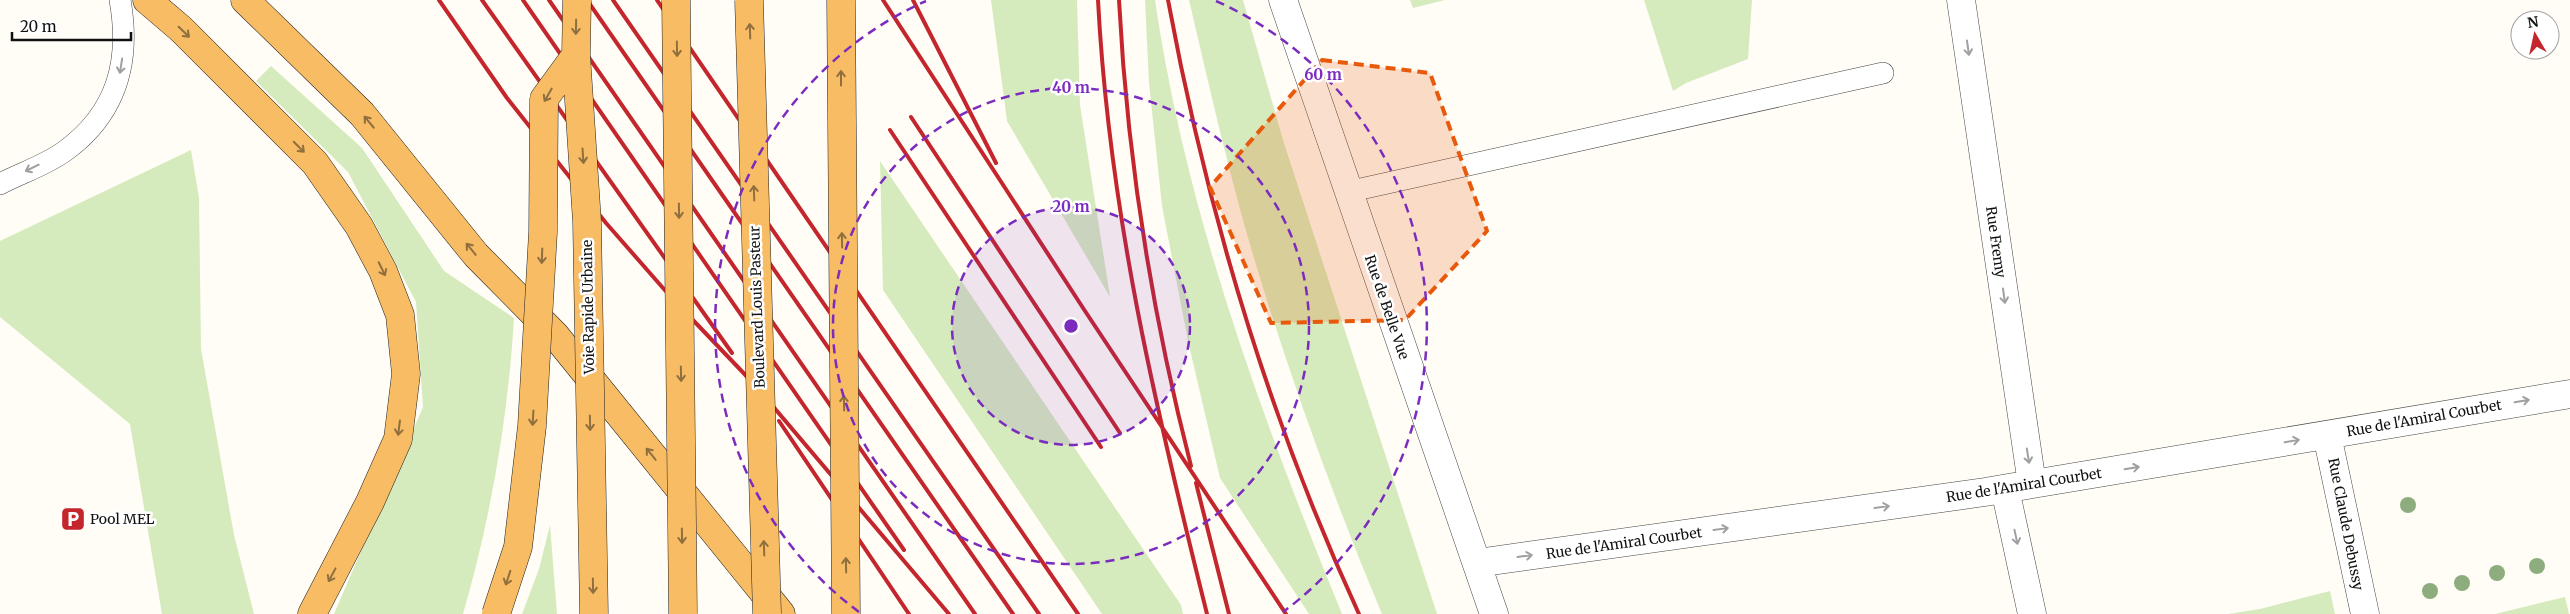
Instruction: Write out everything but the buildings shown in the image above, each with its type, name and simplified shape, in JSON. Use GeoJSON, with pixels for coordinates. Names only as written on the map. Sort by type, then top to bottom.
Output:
{"type":"FeatureCollection","features":[{"type":"Feature","properties":{"kind":"highway"},"geometry":{"type":"LineString","coordinates":[[147,0],[180,28],[315,163],[359,226],[383,272],[400,315],[406,374],[398,439],[370,502],[312,614]]}},
{"type":"Feature","properties":{"kind":"highway"},"geometry":{"type":"LineString","coordinates":[[245,0],[350,100],[476,255],[555,335],[781,614]]}},
{"type":"Feature","properties":{"kind":"highway","name":"Voie Rapide Urbaine"},"geometry":{"type":"LineString","coordinates":[[577,0],[576,55],[587,222],[594,614]]}},
{"type":"Feature","properties":{"kind":"highway"},"geometry":{"type":"LineString","coordinates":[[676,0],[683,614]]}},
{"type":"Feature","properties":{"kind":"highway","name":"Boulevard Louis Pasteur"},"geometry":{"type":"LineString","coordinates":[[749,0],[767,614]]}},
{"type":"Feature","properties":{"kind":"highway"},"geometry":{"type":"LineString","coordinates":[[841,0],[846,614]]}},
{"type":"Feature","properties":{"kind":"highway"},"geometry":{"type":"LineString","coordinates":[[496,614],[518,547],[532,426],[543,232],[544,99],[576,55]]}},
{"type":"Feature","properties":{"kind":"street","name":"Rue de Belle Vue"},"geometry":{"type":"LineString","coordinates":[[1283,0],[1347,192],[1494,614]]}},
{"type":"Feature","properties":{"kind":"street","name":"Rue Fremy"},"geometry":{"type":"LineString","coordinates":[[1961,0],[2032,484]]}},
{"type":"Feature","properties":{"kind":"street","name":"Rue de l'Amiral Courbet"},"geometry":{"type":"LineString","coordinates":[[1477,563],[2005,489],[2570,394]]}},
{"type":"Feature","properties":{"kind":"street","name":"Rue Claude Debussy"},"geometry":{"type":"LineString","coordinates":[[2327,435],[2365,614]]}},
{"type":"Feature","properties":{"kind":"street"},"geometry":{"type":"LineString","coordinates":[[2005,489],[2032,614]]}},
{"type":"Feature","properties":{"kind":"lane"},"geometry":{"type":"LineString","coordinates":[[0,184],[64,152],[106,111],[118,85],[122,59],[124,33],[120,0]]}},
{"type":"Feature","properties":{"kind":"lane"},"geometry":{"type":"LineString","coordinates":[[1347,192],[1883,73]]}},
{"type":"Feature","properties":{"kind":"highlighted area"},"geometry":{"type":"Polygon","coordinates":[[[1322,60],[1430,73],[1487,231],[1405,320],[1271,323],[1210,187],[1322,60]]]}},
{"type":"Feature","properties":{"kind":"green space"},"geometry":{"type":"Polygon","coordinates":[[[991,0],[1077,0],[1080,105],[1110,297],[1007,121],[991,0]]]}},
{"type":"Feature","properties":{"kind":"green space"},"geometry":{"type":"Polygon","coordinates":[[[1145,0],[1155,0],[1186,158],[1206,236],[1230,313],[1255,389],[1342,614],[1309,614],[1220,478],[1188,341],[1162,206],[1149,83],[1145,0]]]}},
{"type":"Feature","properties":{"kind":"green space"},"geometry":{"type":"Polygon","coordinates":[[[1189,0],[1243,0],[1283,140],[1437,614],[1382,614],[1366,575],[1305,415],[1254,258],[1224,147],[1189,0]]]}},
{"type":"Feature","properties":{"kind":"green space"},"geometry":{"type":"Polygon","coordinates":[[[1410,0],[1445,0],[1413,8],[1410,0]]]}},
{"type":"Feature","properties":{"kind":"green space"},"geometry":{"type":"Polygon","coordinates":[[[1644,0],[1752,0],[1748,59],[1686,83],[1673,91],[1644,0]]]}},
{"type":"Feature","properties":{"kind":"green space"},"geometry":{"type":"Polygon","coordinates":[[[271,66],[362,148],[444,271],[514,318],[503,430],[497,467],[482,541],[463,614],[334,614],[423,407],[416,302],[348,172],[256,81],[271,66]]]}},
{"type":"Feature","properties":{"kind":"green space"},"geometry":{"type":"Polygon","coordinates":[[[191,150],[199,198],[201,349],[234,535],[254,614],[162,614],[130,424],[0,317],[0,241],[191,150]]]}},
{"type":"Feature","properties":{"kind":"green space"},"geometry":{"type":"Polygon","coordinates":[[[880,161],[1181,605],[1183,614],[1102,614],[883,290],[880,161]]]}},
{"type":"Feature","properties":{"kind":"green space"},"geometry":{"type":"Polygon","coordinates":[[[550,525],[557,614],[522,614],[539,569],[550,525]]]}},
{"type":"Feature","properties":{"kind":"green space"},"geometry":{"type":"Polygon","coordinates":[[[2330,591],[2335,614],[2228,614],[2260,609],[2330,591]]]}},
{"type":"Feature","properties":{"kind":"green space"},"geometry":{"type":"Polygon","coordinates":[[[2565,597],[2569,614],[2495,614],[2565,597]]]}},
{"type":"Feature","properties":{"kind":"railway"},"geometry":{"type":"LineString","coordinates":[[439,0],[507,98],[606,223],[670,296],[754,384],[949,614]]}},
{"type":"Feature","properties":{"kind":"railway"},"geometry":{"type":"LineString","coordinates":[[482,0],[732,353]]}},
{"type":"Feature","properties":{"kind":"railway"},"geometry":{"type":"LineString","coordinates":[[523,0],[904,550]]}},
{"type":"Feature","properties":{"kind":"railway"},"geometry":{"type":"LineString","coordinates":[[549,0],[975,614]]}},
{"type":"Feature","properties":{"kind":"railway"},"geometry":{"type":"LineString","coordinates":[[587,0],[1013,614]]}},
{"type":"Feature","properties":{"kind":"railway"},"geometry":{"type":"LineString","coordinates":[[613,0],[1039,614]]}},
{"type":"Feature","properties":{"kind":"railway"},"geometry":{"type":"LineString","coordinates":[[657,0],[1078,614]]}},
{"type":"Feature","properties":{"kind":"railway"},"geometry":{"type":"LineString","coordinates":[[883,0],[1085,311],[1286,614]]}},
{"type":"Feature","properties":{"kind":"railway"},"geometry":{"type":"LineString","coordinates":[[913,0],[996,163]]}},
{"type":"Feature","properties":{"kind":"railway"},"geometry":{"type":"LineString","coordinates":[[1098,0],[1112,157],[1124,234],[1153,386],[1207,614]]}},
{"type":"Feature","properties":{"kind":"railway"},"geometry":{"type":"LineString","coordinates":[[1119,0],[1128,118],[1143,235],[1164,351],[1191,466]]}},
{"type":"Feature","properties":{"kind":"railway"},"geometry":{"type":"LineString","coordinates":[[1168,0],[1202,158],[1244,313],[1269,390],[1297,465],[1359,614]]}},
{"type":"Feature","properties":{"kind":"railway"},"geometry":{"type":"LineString","coordinates":[[911,117],[1120,433]]}},
{"type":"Feature","properties":{"kind":"railway"},"geometry":{"type":"LineString","coordinates":[[890,130],[1101,447]]}},
{"type":"Feature","properties":{"kind":"railway"},"geometry":{"type":"LineString","coordinates":[[779,421],[909,614]]}},
{"type":"Feature","properties":{"kind":"railway"},"geometry":{"type":"LineString","coordinates":[[1196,483],[1229,614]]}},
{"type":"Feature","properties":{"kind":"place","name":"Pool MEL"},"geometry":{"type":"Point","coordinates":[73,519]}}]}
